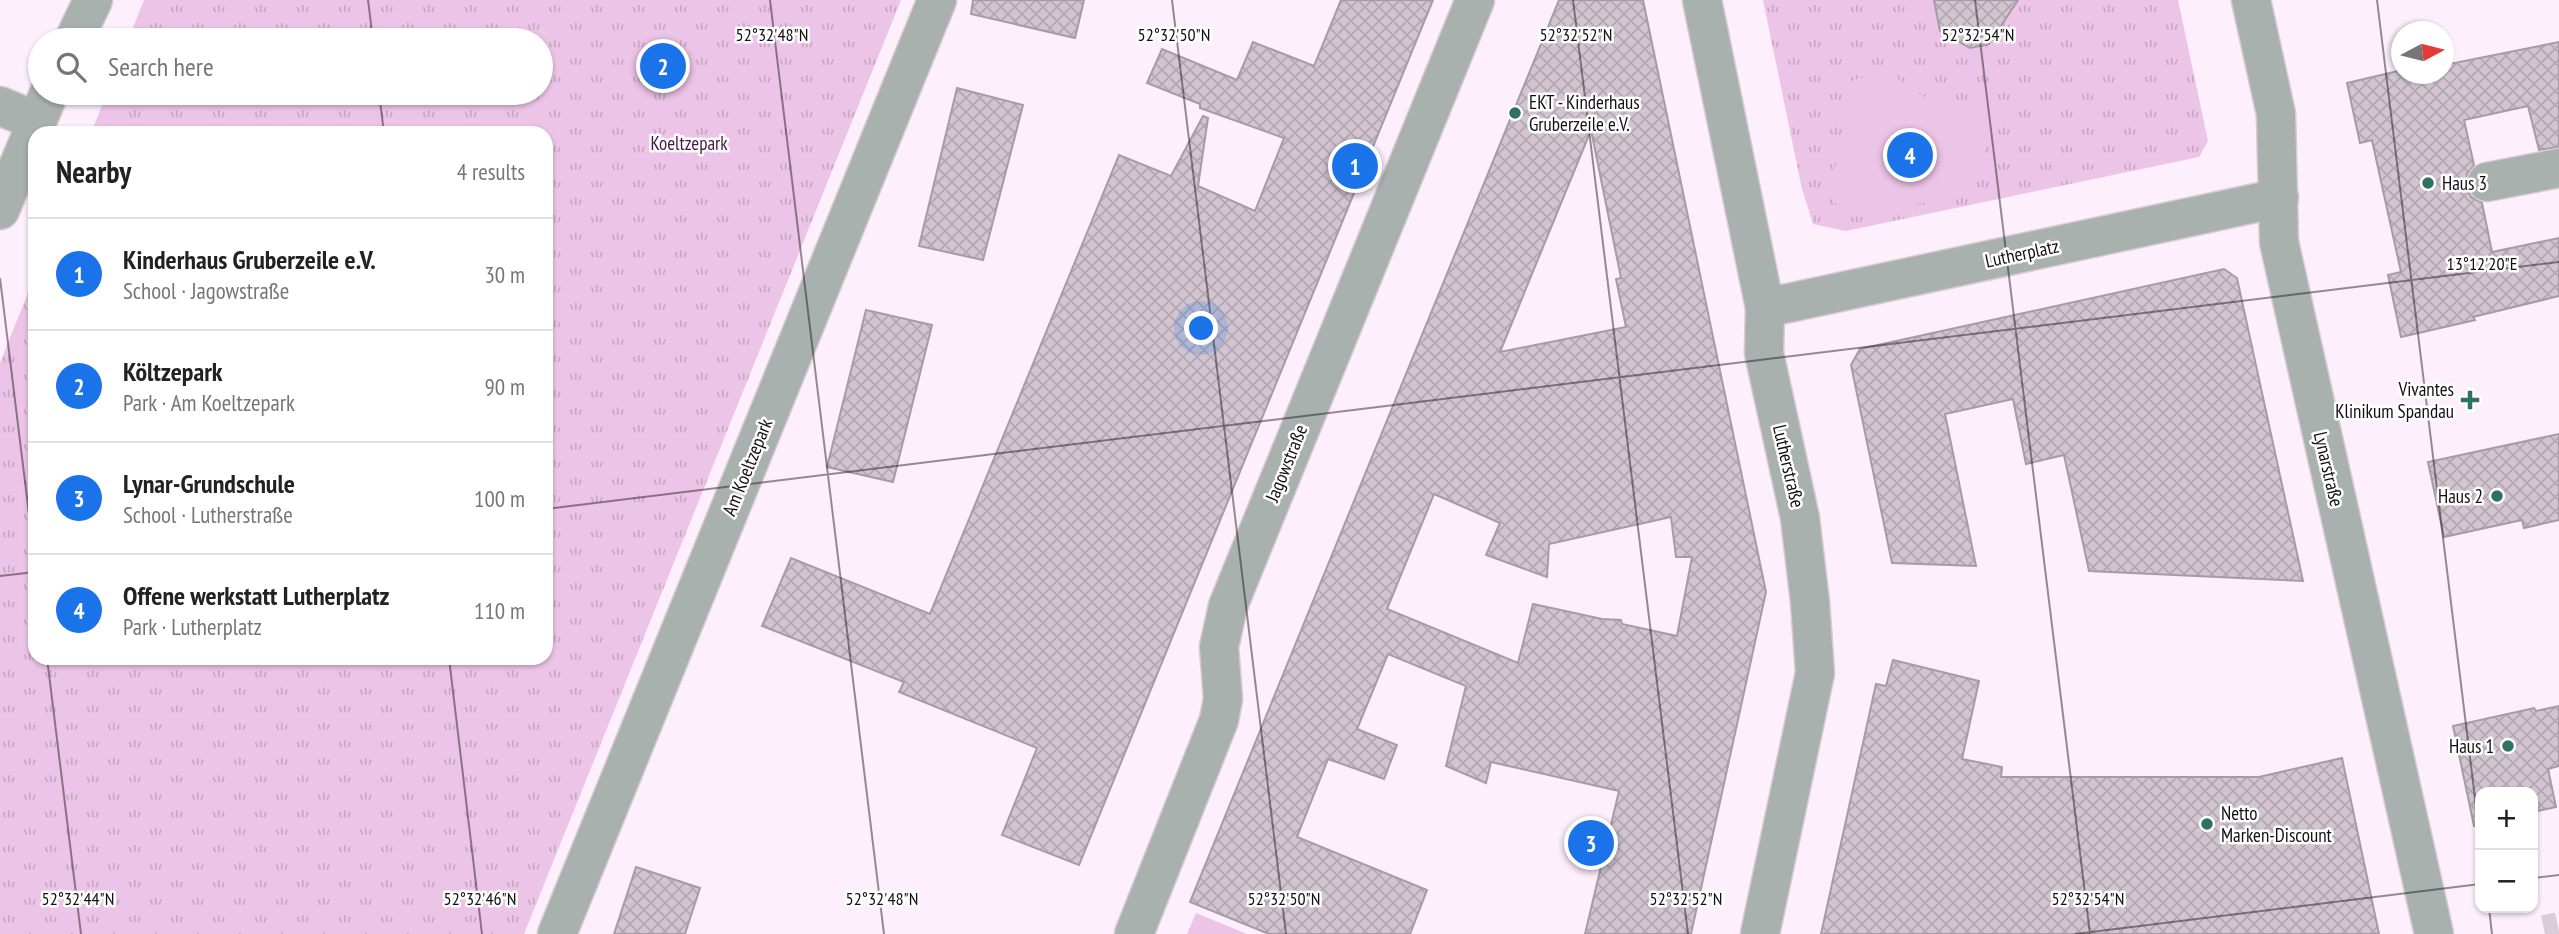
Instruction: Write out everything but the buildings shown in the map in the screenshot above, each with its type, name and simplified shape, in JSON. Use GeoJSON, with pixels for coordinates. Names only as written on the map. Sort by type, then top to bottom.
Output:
{"type":"FeatureCollection","features":[{"type":"Feature","properties":{"kind":"street"},"geometry":{"type":"LineString","coordinates":[[80,28],[93,0]]}},
{"type":"Feature","properties":{"kind":"street","name":"Am Koeltzepark"},"geometry":{"type":"LineString","coordinates":[[556,934],[937,0]]}},
{"type":"Feature","properties":{"kind":"street","name":"Jagowstraße"},"geometry":{"type":"LineString","coordinates":[[1134,934],[1219,720],[1223,699],[1219,647],[1228,606],[1475,0]]}},
{"type":"Feature","properties":{"kind":"street","name":"Lutherstraße"},"geometry":{"type":"LineString","coordinates":[[1702,0],[1765,308],[1764,353],[1800,518],[1815,673],[1760,934]]}},
{"type":"Feature","properties":{"kind":"street","name":"Lynarstraße"},"geometry":{"type":"LineString","coordinates":[[2251,0],[2276,114],[2279,242],[2434,934]]}},
{"type":"Feature","properties":{"kind":"street"},"geometry":{"type":"LineString","coordinates":[[0,106],[43,107],[35,126]]}},
{"type":"Feature","properties":{"kind":"street"},"geometry":{"type":"LineString","coordinates":[[0,210],[28,143]]}},
{"type":"Feature","properties":{"kind":"street"},"geometry":{"type":"LineString","coordinates":[[2487,182],[2559,168]]}},
{"type":"Feature","properties":{"kind":"street","name":"Lutherplatz"},"geometry":{"type":"LineString","coordinates":[[1765,308],[2279,198]]}},
{"type":"Feature","properties":{"kind":"green space","name":"Koeltzepark"},"geometry":{"type":"Polygon","coordinates":[[[144,0],[901,0],[524,934],[0,934],[0,363],[28,293],[28,665],[553,665],[553,126],[94,126],[102,105],[553,105],[553,28],[133,28],[144,0]]]}},
{"type":"Feature","properties":{"kind":"green space"},"geometry":{"type":"Polygon","coordinates":[[[1763,0],[2178,0],[2208,141],[2199,157],[1846,231],[1813,224],[1802,189],[1763,0]]]}},
{"type":"Feature","properties":{"kind":"green space"},"geometry":{"type":"Polygon","coordinates":[[[1889,71],[1908,88],[1932,101],[1960,108],[1982,106],[2000,116],[1966,194],[1854,217],[1829,198],[1853,80],[1889,71]]]}},
{"type":"Feature","properties":{"kind":"green space"},"geometry":{"type":"Polygon","coordinates":[[[1196,913],[1247,934],[1187,934],[1196,913]]]}},
{"type":"Feature","properties":{"kind":"tunnel"},"geometry":{"type":"LineString","coordinates":[[2545,934],[2559,931]]}},
{"type":"Feature","properties":{"kind":"place","name":"Költzepark"},"geometry":{"type":"Point","coordinates":[663,66]}},
{"type":"Feature","properties":{"kind":"place","name":"EKT - Kinderhaus Gruberzeile e.V."},"geometry":{"type":"Point","coordinates":[1515,113]}},
{"type":"Feature","properties":{"kind":"place","name":"Offene werkstatt Lutherplatz"},"geometry":{"type":"Point","coordinates":[1910,155]}},
{"type":"Feature","properties":{"kind":"place","name":"Kinderhaus Gruberzeile e.V."},"geometry":{"type":"Point","coordinates":[1355,166]}},
{"type":"Feature","properties":{"kind":"place","name":"Haus 3"},"geometry":{"type":"Point","coordinates":[2428,183]}},
{"type":"Feature","properties":{"kind":"place","name":"Vivantes Klinikum Spandau"},"geometry":{"type":"Point","coordinates":[2470,400]}},
{"type":"Feature","properties":{"kind":"place","name":"Haus 2"},"geometry":{"type":"Point","coordinates":[2497,496]}},
{"type":"Feature","properties":{"kind":"place","name":"Haus 1"},"geometry":{"type":"Point","coordinates":[2508,746]}},
{"type":"Feature","properties":{"kind":"place","name":"Netto Marken-Discount"},"geometry":{"type":"Point","coordinates":[2207,824]}},
{"type":"Feature","properties":{"kind":"place","name":"Lynar-Grundschule"},"geometry":{"type":"Point","coordinates":[1591,843]}}]}
